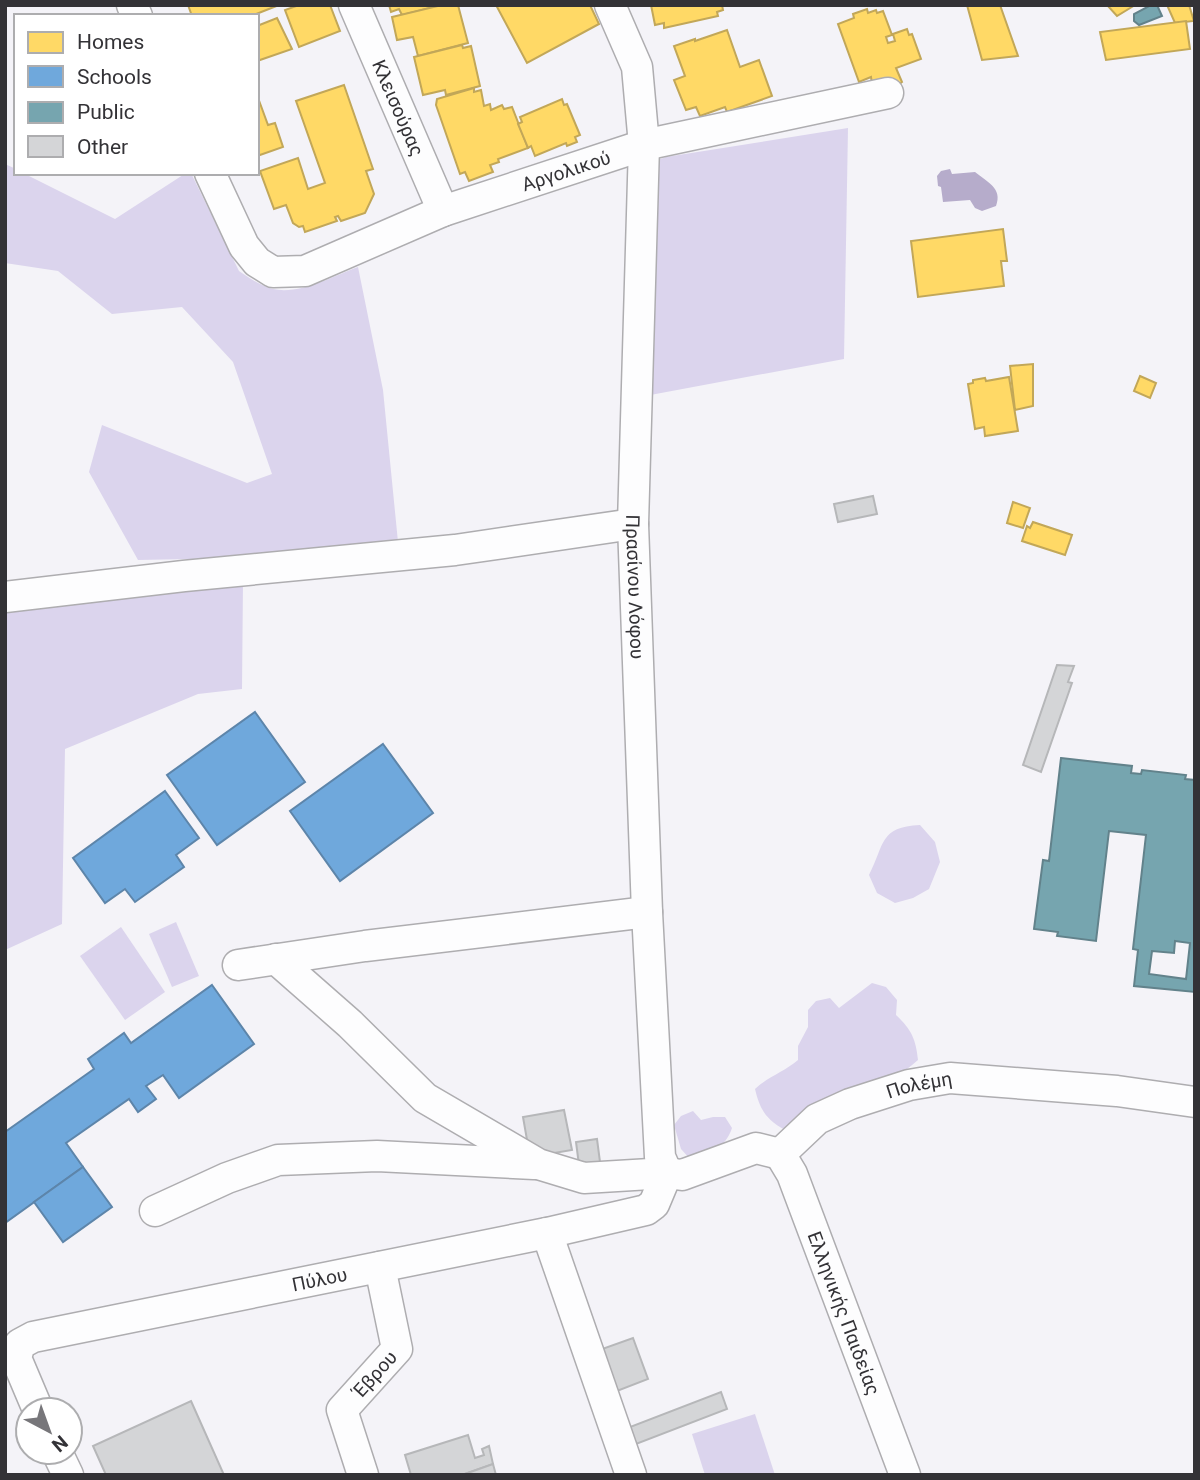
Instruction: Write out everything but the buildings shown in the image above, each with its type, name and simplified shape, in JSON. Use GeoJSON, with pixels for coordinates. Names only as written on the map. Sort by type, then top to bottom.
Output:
{"type":"FeatureCollection","features":[{"type":"Feature","properties":{"kind":"street","name":"Κλεισούρας"},"geometry":{"type":"LineString","coordinates":[[354,5],[443,211]]}},
{"type":"Feature","properties":{"kind":"street","name":"Πρασίνου Λόφου"},"geometry":{"type":"LineString","coordinates":[[610,5],[637,67],[645,145],[633,524],[647,912],[660,1157],[667,1173]]}},
{"type":"Feature","properties":{"kind":"street","name":"Αργολικού"},"geometry":{"type":"LineString","coordinates":[[211,175],[244,246],[257,262],[273,272],[305,271],[443,211],[645,145],[888,93]]}},
{"type":"Feature","properties":{"kind":"street"},"geometry":{"type":"LineString","coordinates":[[5,597],[184,576],[455,550],[633,524]]}},
{"type":"Feature","properties":{"kind":"street"},"geometry":{"type":"LineString","coordinates":[[237,965],[365,946],[647,912]]}},
{"type":"Feature","properties":{"kind":"street"},"geometry":{"type":"LineString","coordinates":[[276,959],[350,1024],[425,1098],[538,1164],[584,1178],[667,1173],[682,1175],[756,1148],[780,1154]]}},
{"type":"Feature","properties":{"kind":"street","name":"Πολέμη"},"geometry":{"type":"LineString","coordinates":[[780,1154],[817,1119],[850,1104],[909,1085],[950,1078],[1117,1091],[1195,1102]]}},
{"type":"Feature","properties":{"kind":"street","name":"Ελληνικής Παιδείας"},"geometry":{"type":"LineString","coordinates":[[780,1154],[792,1174],[905,1475]]}},
{"type":"Feature","properties":{"kind":"street"},"geometry":{"type":"LineString","coordinates":[[155,1211],[228,1178],[278,1160],[377,1156],[538,1164]]}},
{"type":"Feature","properties":{"kind":"street","name":"Πύλου"},"geometry":{"type":"LineString","coordinates":[[32,1396],[16,1358],[20,1344],[33,1337],[547,1233],[646,1209],[654,1204],[667,1173]]}},
{"type":"Feature","properties":{"kind":"street"},"geometry":{"type":"LineString","coordinates":[[547,1233],[631,1475]]}},
{"type":"Feature","properties":{"kind":"street","name":"Έβρου"},"geometry":{"type":"LineString","coordinates":[[363,1475],[342,1410],[397,1349],[380,1267]]}},
{"type":"Feature","properties":{"kind":"shaded area"},"geometry":{"type":"Polygon","coordinates":[[[848,128],[844,359],[645,396],[644,165],[666,157],[848,128]]]}},
{"type":"Feature","properties":{"kind":"shaded area"},"geometry":{"type":"Polygon","coordinates":[[[5,164],[14,168],[14,175],[27,175],[115,219],[183,175],[192,175],[239,271],[273,289],[305,287],[358,267],[383,390],[398,542],[242,558],[138,560],[89,472],[102,425],[247,483],[272,474],[233,362],[182,307],[112,314],[58,271],[5,263],[5,164]]]}},
{"type":"Feature","properties":{"kind":"shaded area"},"geometry":{"type":"Polygon","coordinates":[[[950,169],[952,174],[975,172],[989,182],[996,190],[996,206],[982,211],[975,208],[970,200],[943,202],[937,176],[941,171],[950,169]]]}},
{"type":"Feature","properties":{"kind":"shaded area"},"geometry":{"type":"Polygon","coordinates":[[[243,581],[242,689],[198,694],[65,749],[62,924],[5,950],[5,605],[243,581]]]}},
{"type":"Feature","properties":{"kind":"shaded area"},"geometry":{"type":"Polygon","coordinates":[[[920,825],[935,842],[940,862],[929,889],[913,898],[895,903],[877,893],[869,875],[881,846],[890,834],[907,826],[920,825]]]}},
{"type":"Feature","properties":{"kind":"shaded area"},"geometry":{"type":"Polygon","coordinates":[[[176,922],[199,976],[172,987],[149,934],[176,922]]]}},
{"type":"Feature","properties":{"kind":"shaded area"},"geometry":{"type":"Polygon","coordinates":[[[121,927],[165,992],[125,1020],[80,956],[121,927]]]}},
{"type":"Feature","properties":{"kind":"shaded area"},"geometry":{"type":"Polygon","coordinates":[[[872,983],[886,987],[897,1000],[896,1015],[912,1035],[918,1060],[895,1077],[868,1082],[785,1130],[778,1126],[768,1118],[755,1089],[798,1060],[798,1046],[808,1027],[808,1010],[816,1001],[830,998],[839,1008],[872,983]]]}},
{"type":"Feature","properties":{"kind":"shaded area"},"geometry":{"type":"Polygon","coordinates":[[[693,1111],[701,1120],[725,1117],[732,1128],[721,1145],[691,1160],[681,1149],[674,1125],[681,1116],[693,1111]]]}},
{"type":"Feature","properties":{"kind":"shaded area"},"geometry":{"type":"Polygon","coordinates":[[[755,1414],[775,1475],[705,1475],[692,1434],[755,1414]]]}}]}
